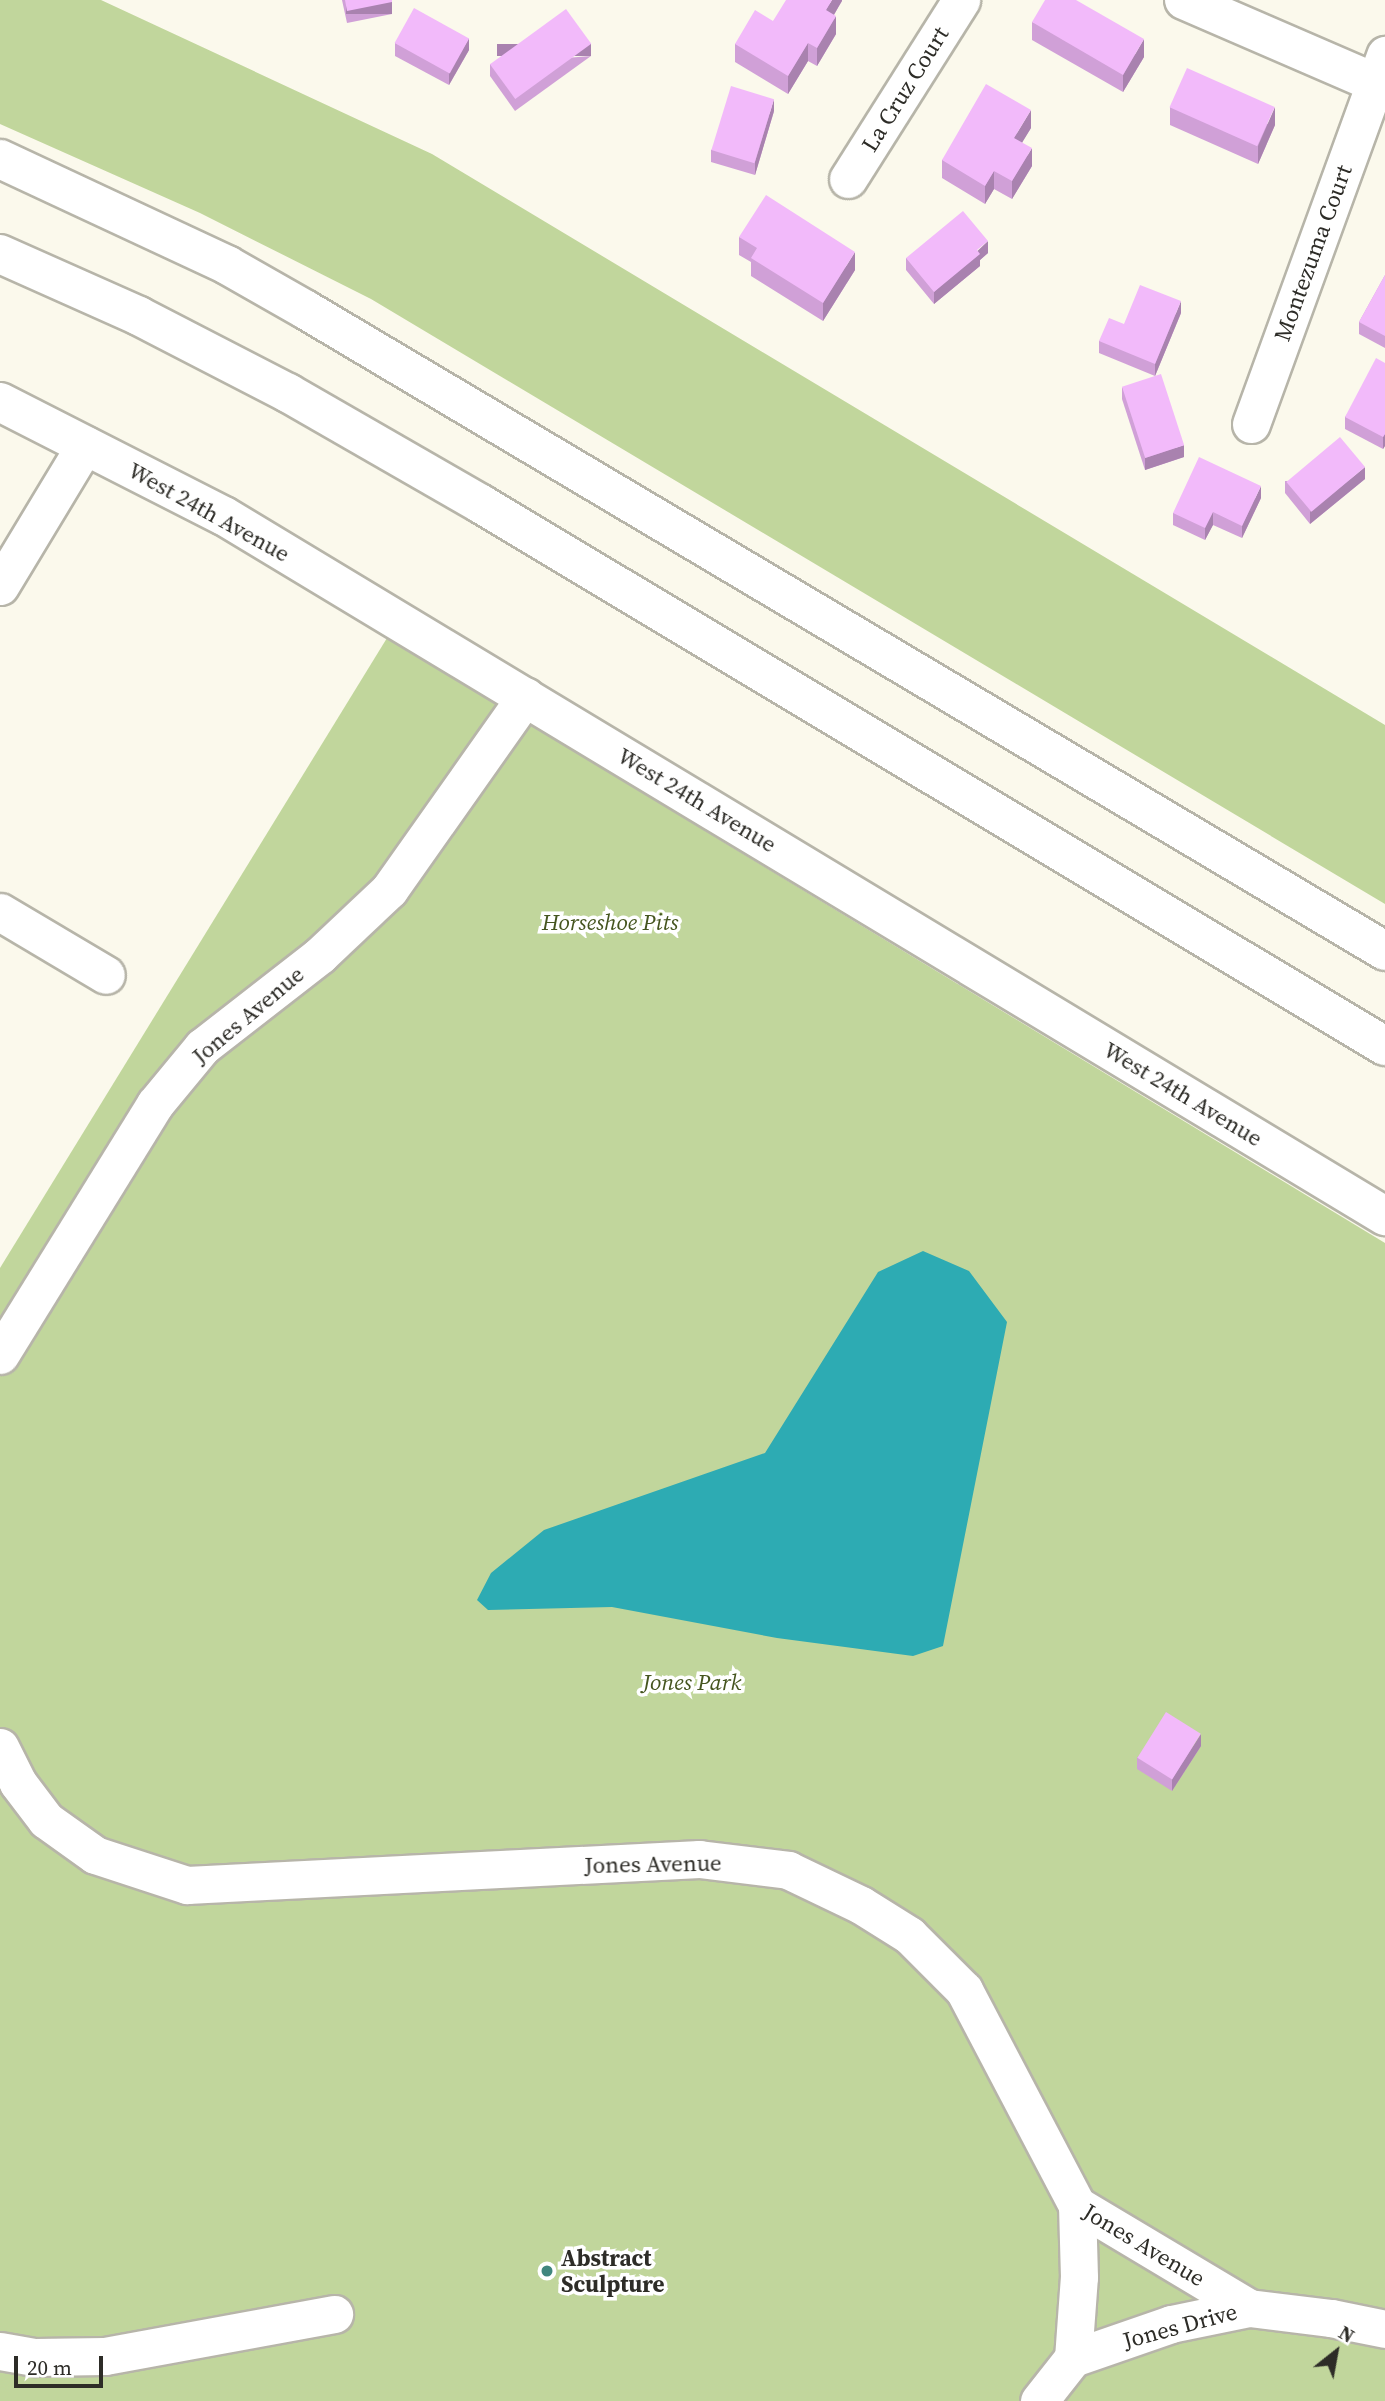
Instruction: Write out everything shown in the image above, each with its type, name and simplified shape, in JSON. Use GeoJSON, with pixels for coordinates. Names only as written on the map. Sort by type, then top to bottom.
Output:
{"type":"FeatureCollection","features":[{"type":"Feature","properties":{"kind":"main road"},"geometry":{"type":"LineString","coordinates":[[1184,0],[1381,75]]}},
{"type":"Feature","properties":{"kind":"main road"},"geometry":{"type":"LineString","coordinates":[[0,159],[227,265],[306,310],[1385,951]]}},
{"type":"Feature","properties":{"kind":"main road"},"geometry":{"type":"LineString","coordinates":[[0,254],[139,316],[288,393],[493,511],[1385,1046]]}},
{"type":"Feature","properties":{"kind":"main road","name":"West 24th Avenue"},"geometry":{"type":"LineString","coordinates":[[0,402],[224,516],[1385,1216]]}},
{"type":"Feature","properties":{"kind":"street","name":"La Cruz Court"},"geometry":{"type":"LineString","coordinates":[[848,179],[961,0]]}},
{"type":"Feature","properties":{"kind":"street","name":"Montezuma Court"},"geometry":{"type":"LineString","coordinates":[[1251,424],[1381,75]]}},
{"type":"Feature","properties":{"kind":"street"},"geometry":{"type":"LineString","coordinates":[[0,586],[85,446]]}},
{"type":"Feature","properties":{"kind":"street","name":"Jones Avenue"},"geometry":{"type":"LineString","coordinates":[[0,1355],[155,1104],[202,1047],[320,956],[389,890],[526,696]]}},
{"type":"Feature","properties":{"kind":"street"},"geometry":{"type":"LineString","coordinates":[[0,912],[106,975]]}},
{"type":"Feature","properties":{"kind":"street","name":"Jones Avenue"},"geometry":{"type":"LineString","coordinates":[[0,1747],[18,1783],[46,1820],[95,1855],[187,1885],[699,1859],[788,1870],[861,1905],[909,1934],[964,1990],[1077,2205],[1249,2308]]}},
{"type":"Feature","properties":{"kind":"street"},"geometry":{"type":"LineString","coordinates":[[1038,2401],[1073,2358],[1079,2277],[1077,2205]]}},
{"type":"Feature","properties":{"kind":"street","name":"Jones Drive"},"geometry":{"type":"LineString","coordinates":[[1073,2358],[1171,2323],[1249,2308],[1331,2318],[1385,2329]]}},
{"type":"Feature","properties":{"kind":"street"},"geometry":{"type":"LineString","coordinates":[[0,2351],[35,2357],[105,2356],[334,2314]]}},
{"type":"Feature","properties":{"kind":"green space"},"geometry":{"type":"Polygon","coordinates":[[[0,0],[101,0],[432,154],[1385,725],[1385,904],[371,299],[200,213],[0,124],[0,0]]]}},
{"type":"Feature","properties":{"kind":"green space","name":"Jones Park"},"geometry":{"type":"Polygon","coordinates":[[[387,638],[1385,1243],[1385,2401],[0,2401],[0,1268],[387,638]]]}},
{"type":"Feature","properties":{"kind":"water"},"geometry":{"type":"Polygon","coordinates":[[[923,1251],[969,1271],[1007,1322],[943,1646],[913,1656],[777,1638],[612,1607],[488,1610],[477,1600],[491,1573],[544,1530],[765,1453],[878,1272],[923,1251]]]}},
{"type":"Feature","properties":{"kind":"building"},"geometry":{"type":"Polygon","coordinates":[[[345,0],[392,0],[392,2],[347,11],[345,0]]]}},
{"type":"Feature","properties":{"kind":"building"},"geometry":{"type":"Polygon","coordinates":[[[786,0],[832,0],[826,10],[836,16],[817,48],[808,43],[788,76],[735,44],[755,10],[773,21],[786,0]]]}},
{"type":"Feature","properties":{"kind":"building"},"geometry":{"type":"Polygon","coordinates":[[[1045,0],[1076,0],[1144,39],[1123,75],[1032,22],[1045,0]]]}},
{"type":"Feature","properties":{"kind":"building"},"geometry":{"type":"Polygon","coordinates":[[[414,8],[469,39],[450,74],[395,43],[414,8]]]}},
{"type":"Feature","properties":{"kind":"building"},"geometry":{"type":"Polygon","coordinates":[[[566,9],[591,44],[515,99],[490,64],[566,9]]]}},
{"type":"Feature","properties":{"kind":"building"},"geometry":{"type":"Polygon","coordinates":[[[1187,68],[1275,107],[1257,146],[1170,107],[1187,68]]]}},
{"type":"Feature","properties":{"kind":"building"},"geometry":{"type":"Polygon","coordinates":[[[986,84],[1031,110],[1014,138],[1032,148],[1012,181],[994,171],[985,186],[942,160],[986,84]]]}},
{"type":"Feature","properties":{"kind":"building"},"geometry":{"type":"Polygon","coordinates":[[[731,86],[774,99],[754,163],[711,150],[731,86]]]}},
{"type":"Feature","properties":{"kind":"building"},"geometry":{"type":"Polygon","coordinates":[[[766,195],[855,252],[823,303],[751,258],[757,248],[739,237],[766,195]]]}},
{"type":"Feature","properties":{"kind":"building"},"geometry":{"type":"Polygon","coordinates":[[[963,211],[988,241],[977,250],[980,254],[934,292],[906,258],[963,211]]]}},
{"type":"Feature","properties":{"kind":"building"},"geometry":{"type":"Polygon","coordinates":[[[1385,275],[1385,336],[1359,322],[1385,275]]]}},
{"type":"Feature","properties":{"kind":"building"},"geometry":{"type":"Polygon","coordinates":[[[1140,285],[1181,301],[1155,364],[1099,341],[1109,318],[1124,324],[1140,285]]]}},
{"type":"Feature","properties":{"kind":"building"},"geometry":{"type":"Polygon","coordinates":[[[1376,358],[1385,363],[1383,437],[1345,417],[1376,358]]]}},
{"type":"Feature","properties":{"kind":"building"},"geometry":{"type":"Polygon","coordinates":[[[1161,374],[1184,445],[1145,458],[1122,387],[1161,374]]]}},
{"type":"Feature","properties":{"kind":"building"},"geometry":{"type":"Polygon","coordinates":[[[1340,437],[1365,467],[1311,512],[1286,482],[1340,437]]]}},
{"type":"Feature","properties":{"kind":"building"},"geometry":{"type":"Polygon","coordinates":[[[1199,457],[1261,486],[1242,526],[1213,512],[1205,528],[1173,513],[1199,457]]]}},
{"type":"Feature","properties":{"kind":"building"},"geometry":{"type":"Polygon","coordinates":[[[1166,1712],[1201,1734],[1172,1780],[1137,1758],[1166,1712]]]}},
{"type":"Feature","properties":{"kind":"place","name":"Abstract Sculpture"},"geometry":{"type":"Point","coordinates":[547,2271]}},
{"type":"Feature","properties":{"kind":"park label","name":"Horseshoe Pits"},"geometry":{"type":"Point","coordinates":[610,922]}}]}
